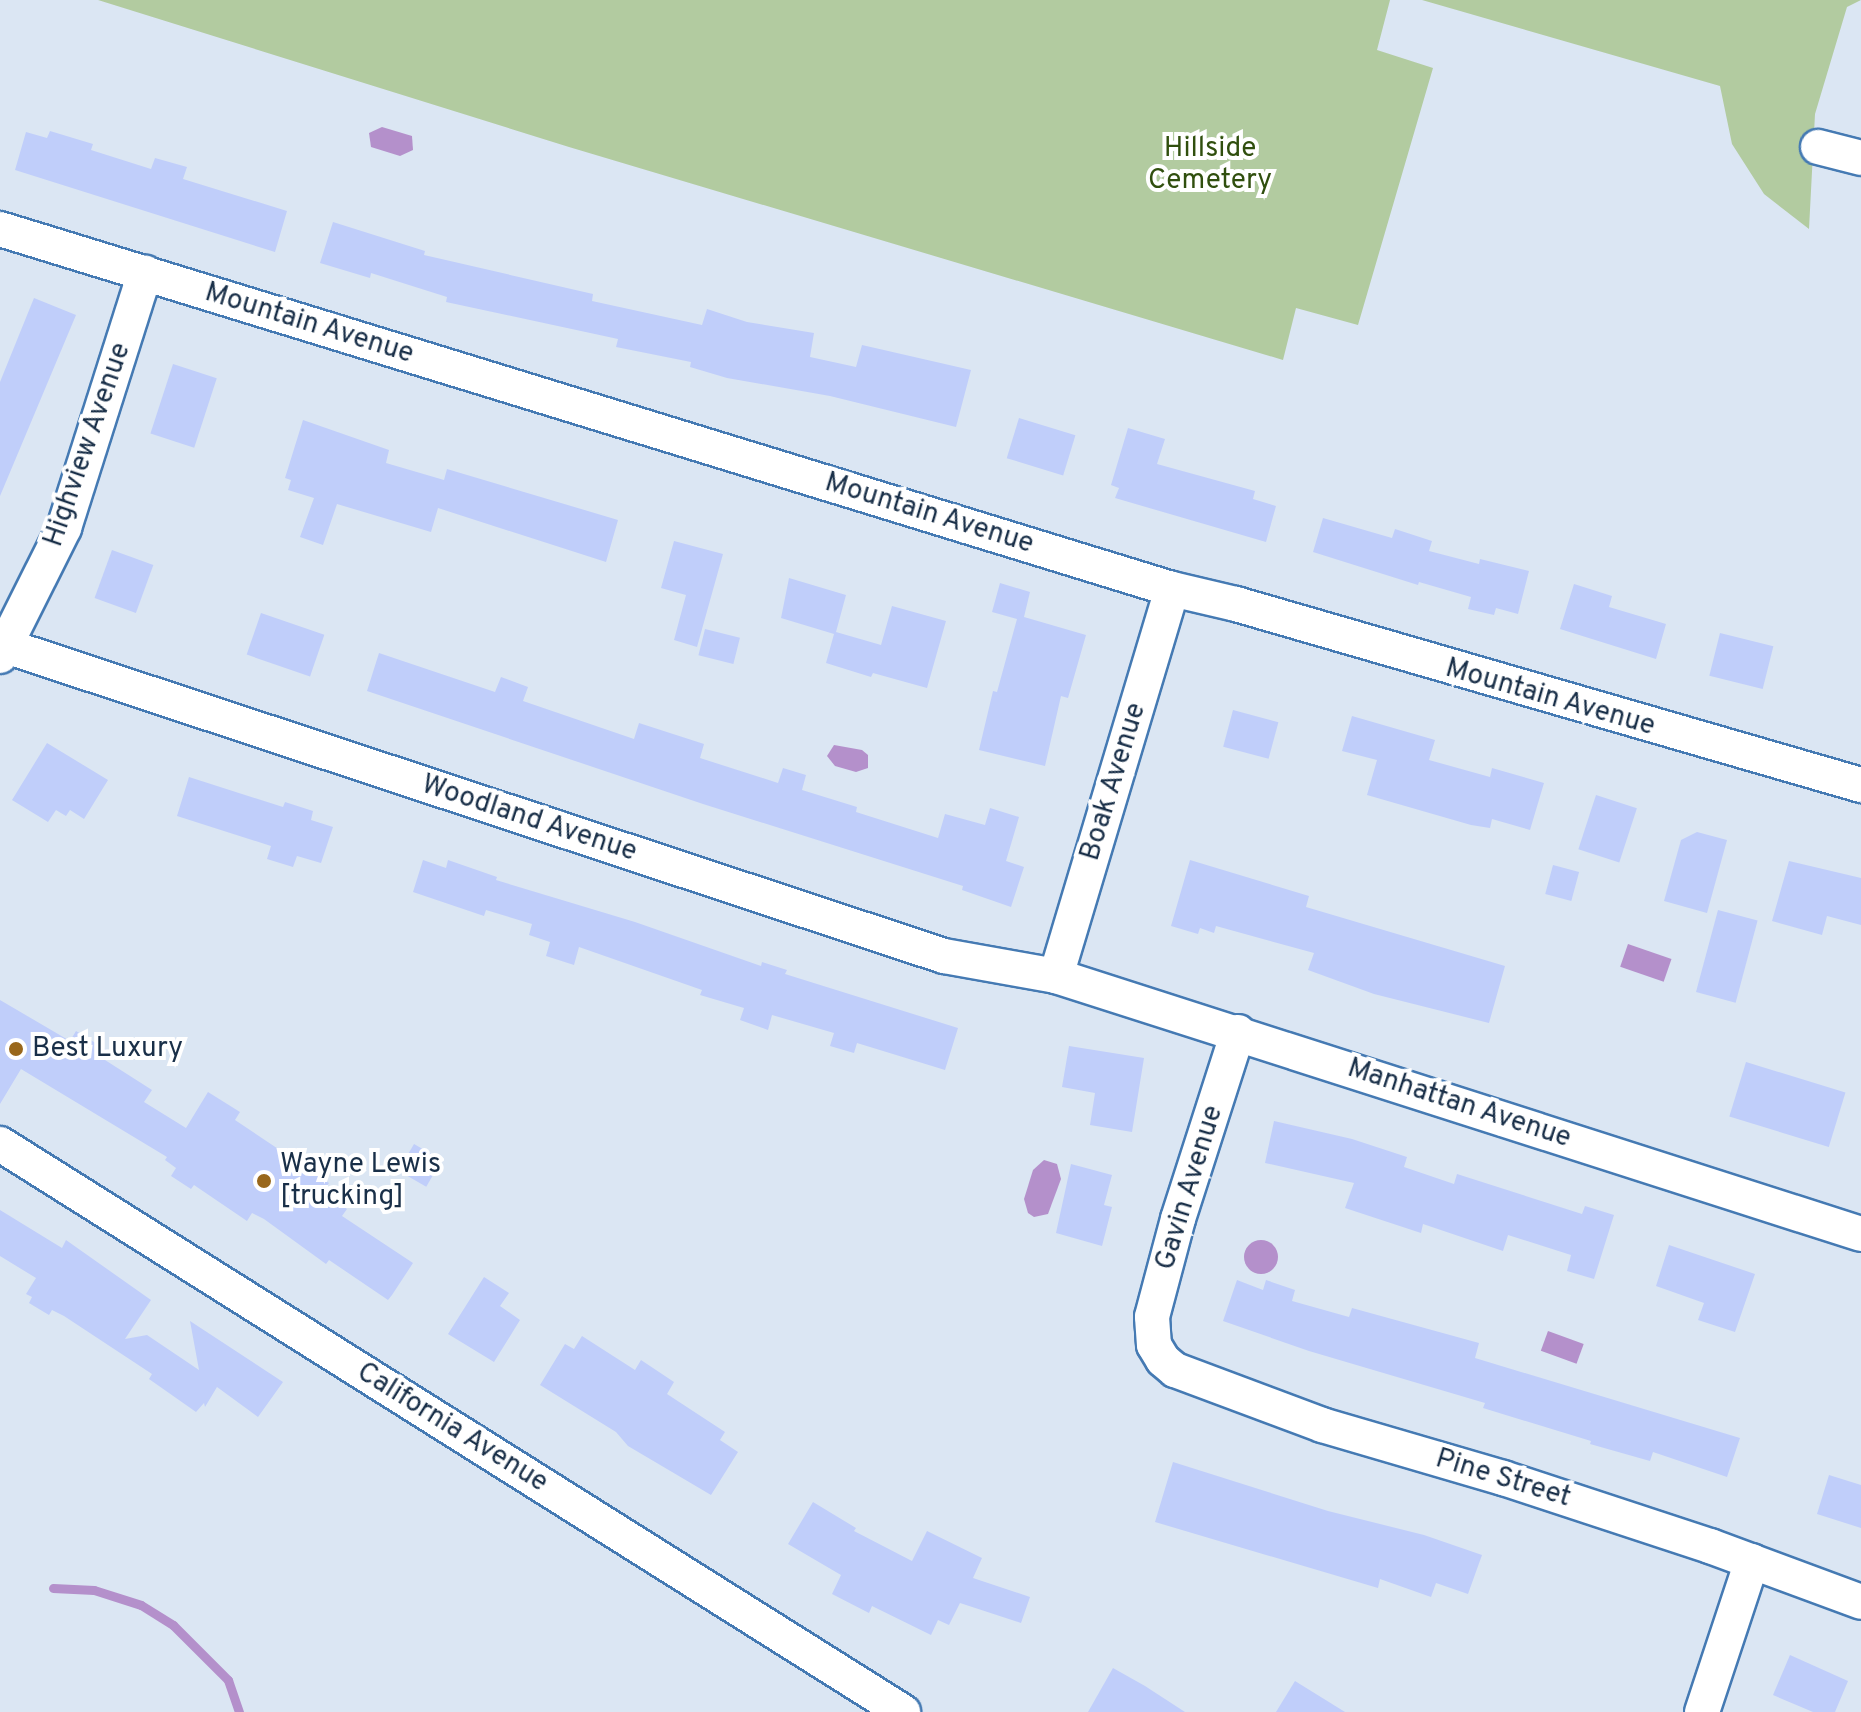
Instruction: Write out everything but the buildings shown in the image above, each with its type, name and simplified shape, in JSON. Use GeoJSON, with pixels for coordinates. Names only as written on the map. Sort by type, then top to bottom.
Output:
{"type":"FeatureCollection","features":[{"type":"Feature","properties":{"kind":"street"},"geometry":{"type":"LineString","coordinates":[[1818,147],[1861,158]]}},
{"type":"Feature","properties":{"kind":"street","name":"Mountain Avenue"},"geometry":{"type":"LineString","coordinates":[[0,229],[1172,589],[1236,604],[1572,705],[1861,785]]}},
{"type":"Feature","properties":{"kind":"street","name":"Highview Avenue"},"geometry":{"type":"LineString","coordinates":[[3,651],[64,528],[145,273]]}},
{"type":"Feature","properties":{"kind":"street","name":"Boak Avenue"},"geometry":{"type":"LineString","coordinates":[[1056,976],[1172,589]]}},
{"type":"Feature","properties":{"kind":"street","name":"Woodland Avenue"},"geometry":{"type":"LineString","coordinates":[[3,651],[944,956],[1056,976]]}},
{"type":"Feature","properties":{"kind":"street","name":"Manhattan Avenue"},"geometry":{"type":"LineString","coordinates":[[1056,976],[1861,1234]]}},
{"type":"Feature","properties":{"kind":"street","name":"Gavin Avenue"},"geometry":{"type":"LineString","coordinates":[[1154,1345],[1152,1317],[1178,1219],[1238,1032]]}},
{"type":"Feature","properties":{"kind":"street","name":"California Avenue"},"geometry":{"type":"LineString","coordinates":[[0,1144],[903,1712]]}},
{"type":"Feature","properties":{"kind":"street","name":"Pine Street"},"geometry":{"type":"LineString","coordinates":[[1154,1345],[1163,1360],[1175,1370],[1322,1425],[1503,1478],[1752,1561],[1861,1602]]}},
{"type":"Feature","properties":{"kind":"street"},"geometry":{"type":"LineString","coordinates":[[1702,1712],[1752,1561]]}},
{"type":"Feature","properties":{"kind":"green space","name":"Hillside Cemetery"},"geometry":{"type":"Polygon","coordinates":[[[98,0],[1390,0],[1377,50],[1433,68],[1358,325],[1296,308],[1283,360],[569,147],[98,0]]]}},
{"type":"Feature","properties":{"kind":"green space"},"geometry":{"type":"Polygon","coordinates":[[[1422,0],[1861,0],[1847,7],[1815,114],[1809,229],[1764,194],[1732,144],[1720,86],[1422,0]]]}},
{"type":"Feature","properties":{"kind":"shaded area"},"geometry":{"type":"Polygon","coordinates":[[[382,127],[412,136],[413,150],[400,156],[371,147],[369,133],[382,127]]]}},
{"type":"Feature","properties":{"kind":"shaded area"},"geometry":{"type":"Polygon","coordinates":[[[834,745],[862,750],[868,755],[868,768],[856,772],[835,766],[827,756],[834,745]]]}},
{"type":"Feature","properties":{"kind":"shaded area"},"geometry":{"type":"Polygon","coordinates":[[[1628,944],[1671,959],[1664,982],[1620,967],[1628,944]]]}},
{"type":"Feature","properties":{"kind":"shaded area"},"geometry":{"type":"Polygon","coordinates":[[[1044,1160],[1057,1164],[1061,1179],[1048,1214],[1034,1217],[1028,1213],[1024,1199],[1033,1170],[1044,1160]]]}},
{"type":"Feature","properties":{"kind":"shaded area"},"geometry":{"type":"Polygon","coordinates":[[[1261,1240],[1273,1245],[1278,1257],[1273,1269],[1261,1274],[1249,1269],[1244,1257],[1249,1245],[1261,1240]]]}},
{"type":"Feature","properties":{"kind":"shaded area"},"geometry":{"type":"Polygon","coordinates":[[[1548,1331],[1584,1344],[1577,1364],[1541,1351],[1548,1331]]]}},
{"type":"Feature","properties":{"kind":"waterway"},"geometry":{"type":"LineString","coordinates":[[53,1588],[94,1590],[141,1605],[173,1625],[228,1680],[239,1712]]}},
{"type":"Feature","properties":{"kind":"place","name":"Best Luxury"},"geometry":{"type":"Point","coordinates":[16,1049]}},
{"type":"Feature","properties":{"kind":"place","name":"Wayne Lewis [trucking]"},"geometry":{"type":"Point","coordinates":[264,1181]}}]}
